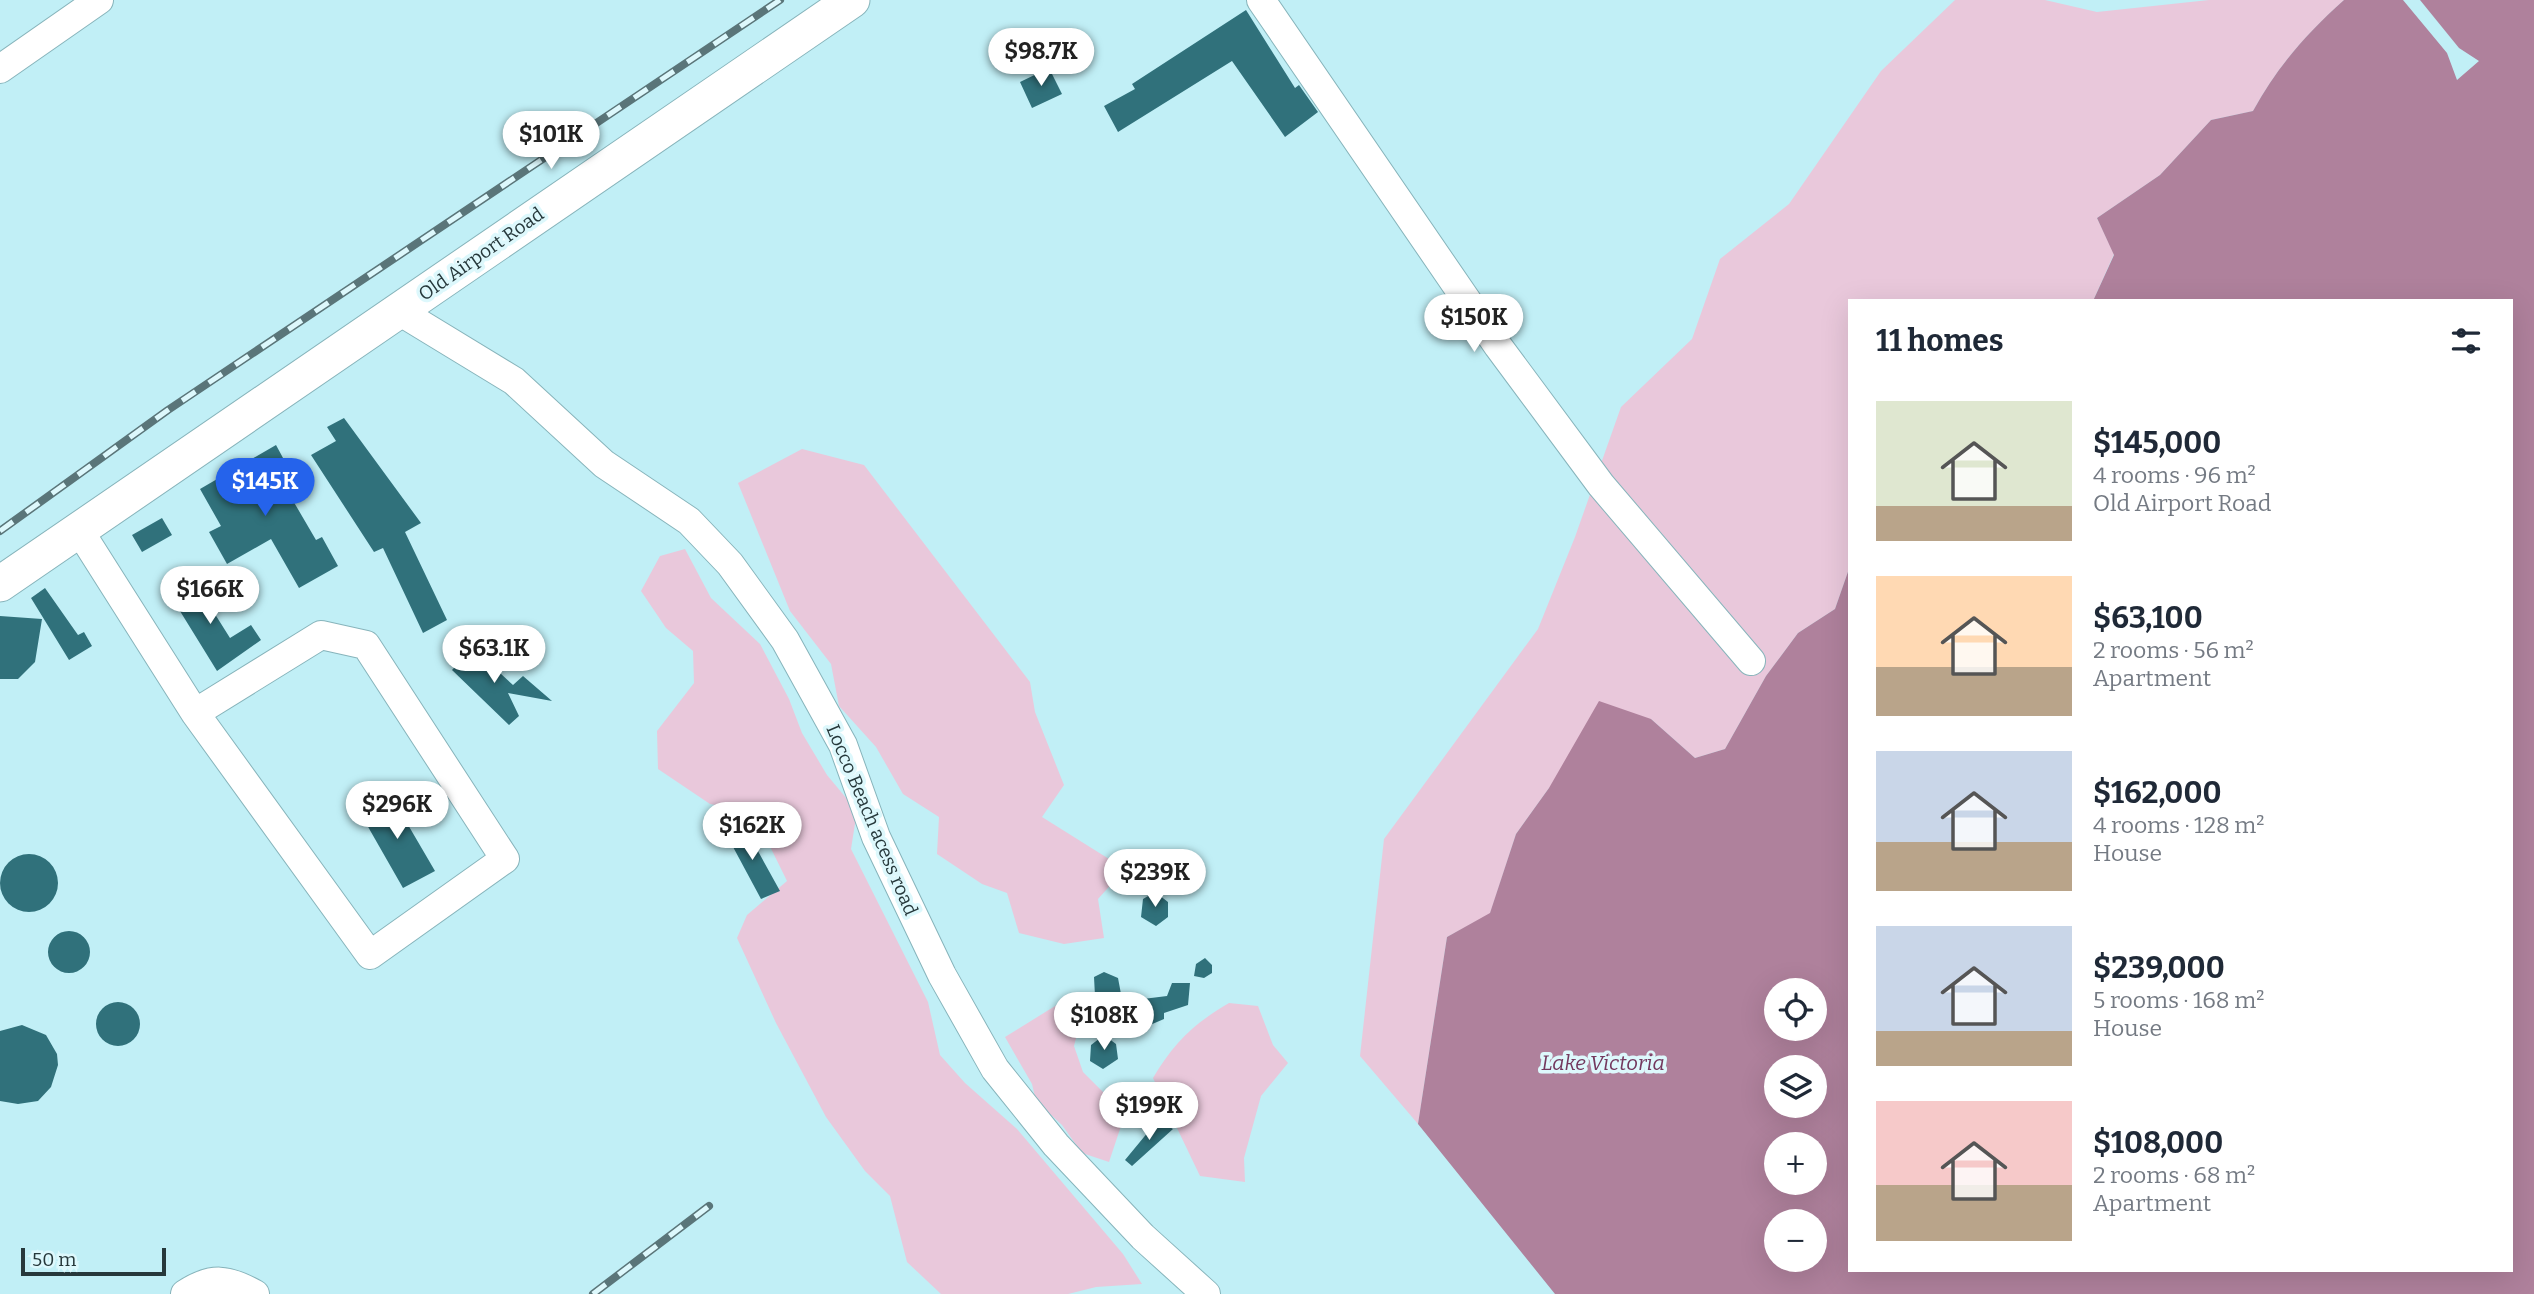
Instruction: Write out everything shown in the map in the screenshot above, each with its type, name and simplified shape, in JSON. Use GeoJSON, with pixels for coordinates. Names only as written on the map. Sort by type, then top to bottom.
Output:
{"type":"FeatureCollection","features":[{"type":"Feature","properties":{"kind":"main road","name":"Old Airport Road"},"geometry":{"type":"LineString","coordinates":[[0,584],[852,0]]}},
{"type":"Feature","properties":{"kind":"street"},"geometry":{"type":"LineString","coordinates":[[0,69],[99,0]]}},
{"type":"Feature","properties":{"kind":"street"},"geometry":{"type":"LineString","coordinates":[[1261,0],[1498,346],[1553,421],[1601,485],[1751,661]]}},
{"type":"Feature","properties":{"kind":"street","name":"Locco Beach acess road"},"geometry":{"type":"LineString","coordinates":[[399,311],[514,381],[604,464],[690,521],[730,564],[785,640],[843,745],[876,837],[942,975],[995,1069],[1056,1145],[1143,1237],[1206,1294]]}},
{"type":"Feature","properties":{"kind":"street"},"geometry":{"type":"LineString","coordinates":[[79,530],[195,713],[370,955],[505,859],[366,645],[321,635],[195,713]]}},
{"type":"Feature","properties":{"kind":"street"},"geometry":{"type":"LineString","coordinates":[[185,1294],[200,1284],[230,1280],[255,1294]]}},
{"type":"Feature","properties":{"kind":"shaded area"},"geometry":{"type":"Polygon","coordinates":[[[1955,0],[2045,0],[2097,12],[2209,0],[2344,0],[2294,51],[2253,111],[2211,120],[2160,175],[2097,218],[2114,254],[2094,299],[1848,299],[1848,572],[1835,609],[1798,633],[1766,676],[1725,749],[1695,758],[1651,719],[1549,788],[1516,834],[1490,914],[1447,937],[1418,1124],[1360,1056],[1384,839],[1538,629],[1575,537],[1621,407],[1692,339],[1720,259],[1789,204],[1881,71],[1955,0]]]}},
{"type":"Feature","properties":{"kind":"shaded area"},"geometry":{"type":"Polygon","coordinates":[[[802,449],[864,465],[1030,682],[1035,712],[1064,785],[1042,817],[1125,869],[1098,899],[1104,938],[1064,944],[1019,933],[1007,893],[982,884],[937,854],[939,817],[903,794],[876,747],[839,706],[831,664],[790,611],[738,483],[802,449]]]}},
{"type":"Feature","properties":{"kind":"shaded area"},"geometry":{"type":"Polygon","coordinates":[[[685,549],[711,598],[760,644],[789,699],[802,733],[827,775],[857,811],[851,849],[928,1002],[940,1055],[965,1083],[1017,1129],[1123,1254],[1142,1284],[1096,1287],[1068,1294],[941,1294],[907,1262],[890,1196],[865,1171],[826,1117],[776,1023],[737,938],[747,915],[787,881],[753,812],[710,804],[658,769],[657,731],[694,683],[693,651],[666,628],[641,591],[660,556],[685,549]]]}},
{"type":"Feature","properties":{"kind":"shaded area"},"geometry":{"type":"Polygon","coordinates":[[[1068,998],[1081,1019],[1074,1046],[1083,1072],[1111,1100],[1121,1126],[1109,1162],[1082,1153],[1062,1125],[1036,1101],[1032,1084],[1005,1037],[1068,998]]]}},
{"type":"Feature","properties":{"kind":"shaded area"},"geometry":{"type":"Polygon","coordinates":[[[1229,1003],[1258,1006],[1273,1045],[1288,1063],[1261,1096],[1244,1158],[1245,1182],[1200,1176],[1153,1078],[1185,1035],[1229,1003]]]}},
{"type":"Feature","properties":{"kind":"water","name":"Lake Victoria"},"geometry":{"type":"Polygon","coordinates":[[[2344,0],[2534,0],[2534,1294],[1555,1294],[1418,1124],[1447,937],[1490,913],[1516,834],[1549,788],[1599,701],[1651,719],[1695,758],[1725,749],[1766,676],[1798,633],[1835,609],[1848,572],[1848,1272],[2513,1272],[2513,299],[2094,299],[2114,255],[2097,218],[2160,175],[2211,120],[2253,111],[2283,65],[2305,38],[2344,0]]]}},
{"type":"Feature","properties":{"kind":"pier"},"geometry":{"type":"Polygon","coordinates":[[[2403,0],[2420,0],[2459,48],[2479,61],[2457,80],[2447,53],[2403,0]]]}},
{"type":"Feature","properties":{"kind":"building"},"geometry":{"type":"Polygon","coordinates":[[[1246,10],[1295,88],[1299,85],[1318,112],[1285,137],[1232,61],[1118,132],[1104,106],[1135,89],[1132,84],[1246,10]]]}},
{"type":"Feature","properties":{"kind":"building"},"geometry":{"type":"Polygon","coordinates":[[[1049,68],[1062,94],[1032,108],[1020,82],[1049,68]]]}},
{"type":"Feature","properties":{"kind":"building"},"geometry":{"type":"Polygon","coordinates":[[[344,418],[421,523],[405,532],[447,620],[423,633],[383,548],[374,552],[311,455],[336,441],[327,427],[344,418]]]}},
{"type":"Feature","properties":{"kind":"building"},"geometry":{"type":"Polygon","coordinates":[[[276,445],[289,469],[278,475],[316,540],[322,537],[338,566],[299,588],[271,539],[227,564],[209,532],[221,526],[200,489],[276,445]]]}},
{"type":"Feature","properties":{"kind":"building"},"geometry":{"type":"Polygon","coordinates":[[[162,518],[172,535],[142,552],[132,535],[162,518]]]}},
{"type":"Feature","properties":{"kind":"building"},"geometry":{"type":"Polygon","coordinates":[[[191,576],[230,638],[251,625],[261,640],[217,671],[167,590],[191,576]]]}},
{"type":"Feature","properties":{"kind":"building"},"geometry":{"type":"Polygon","coordinates":[[[45,588],[78,635],[84,632],[92,646],[69,660],[31,598],[45,588]]]}},
{"type":"Feature","properties":{"kind":"building"},"geometry":{"type":"Polygon","coordinates":[[[0,616],[42,619],[35,662],[18,679],[0,679],[0,616]]]}},
{"type":"Feature","properties":{"kind":"building"},"geometry":{"type":"Polygon","coordinates":[[[473,648],[513,685],[523,676],[552,701],[508,693],[519,716],[509,725],[452,670],[473,648]]]}},
{"type":"Feature","properties":{"kind":"building"},"geometry":{"type":"Polygon","coordinates":[[[390,794],[435,871],[403,888],[359,811],[390,794]]]}},
{"type":"Feature","properties":{"kind":"building"},"geometry":{"type":"Polygon","coordinates":[[[743,824],[780,891],[761,899],[725,832],[743,824]]]}},
{"type":"Feature","properties":{"kind":"building"},"geometry":{"type":"Polygon","coordinates":[[[29,854],[45,859],[53,867],[58,883],[53,899],[45,907],[29,912],[13,907],[5,899],[0,883],[5,867],[13,859],[29,854]]]}},
{"type":"Feature","properties":{"kind":"building"},"geometry":{"type":"Polygon","coordinates":[[[1155,892],[1168,902],[1168,917],[1156,926],[1141,917],[1143,899],[1155,892]]]}},
{"type":"Feature","properties":{"kind":"building"},"geometry":{"type":"Polygon","coordinates":[[[69,931],[84,937],[90,952],[84,967],[69,973],[54,967],[48,952],[54,937],[69,931]]]}},
{"type":"Feature","properties":{"kind":"building"},"geometry":{"type":"Polygon","coordinates":[[[1205,958],[1212,965],[1212,973],[1204,978],[1194,976],[1196,964],[1205,958]]]}},
{"type":"Feature","properties":{"kind":"building"},"geometry":{"type":"Polygon","coordinates":[[[1104,972],[1118,978],[1121,994],[1106,1004],[1095,996],[1094,977],[1104,972]]]}},
{"type":"Feature","properties":{"kind":"building"},"geometry":{"type":"Polygon","coordinates":[[[1172,983],[1190,983],[1188,1005],[1164,1013],[1164,1019],[1150,1025],[1137,1015],[1143,999],[1167,996],[1172,983]]]}},
{"type":"Feature","properties":{"kind":"building"},"geometry":{"type":"Polygon","coordinates":[[[118,1002],[133,1009],[140,1024],[133,1039],[118,1046],[103,1039],[96,1024],[103,1009],[118,1002]]]}},
{"type":"Feature","properties":{"kind":"building"},"geometry":{"type":"Polygon","coordinates":[[[22,1025],[46,1035],[57,1054],[58,1065],[51,1087],[38,1101],[18,1104],[0,1101],[0,1031],[22,1025]]]}},
{"type":"Feature","properties":{"kind":"building"},"geometry":{"type":"Polygon","coordinates":[[[1104,1035],[1116,1044],[1118,1059],[1103,1069],[1090,1061],[1091,1045],[1104,1035]]]}},
{"type":"Feature","properties":{"kind":"building"},"geometry":{"type":"Polygon","coordinates":[[[1158,1120],[1173,1129],[1132,1166],[1125,1160],[1158,1120]]]}},
{"type":"Feature","properties":{"kind":"railway"},"geometry":{"type":"LineString","coordinates":[[0,531],[168,410],[780,0]]}},
{"type":"Feature","properties":{"kind":"railway"},"geometry":{"type":"LineString","coordinates":[[593,1294],[709,1206]]}}]}
